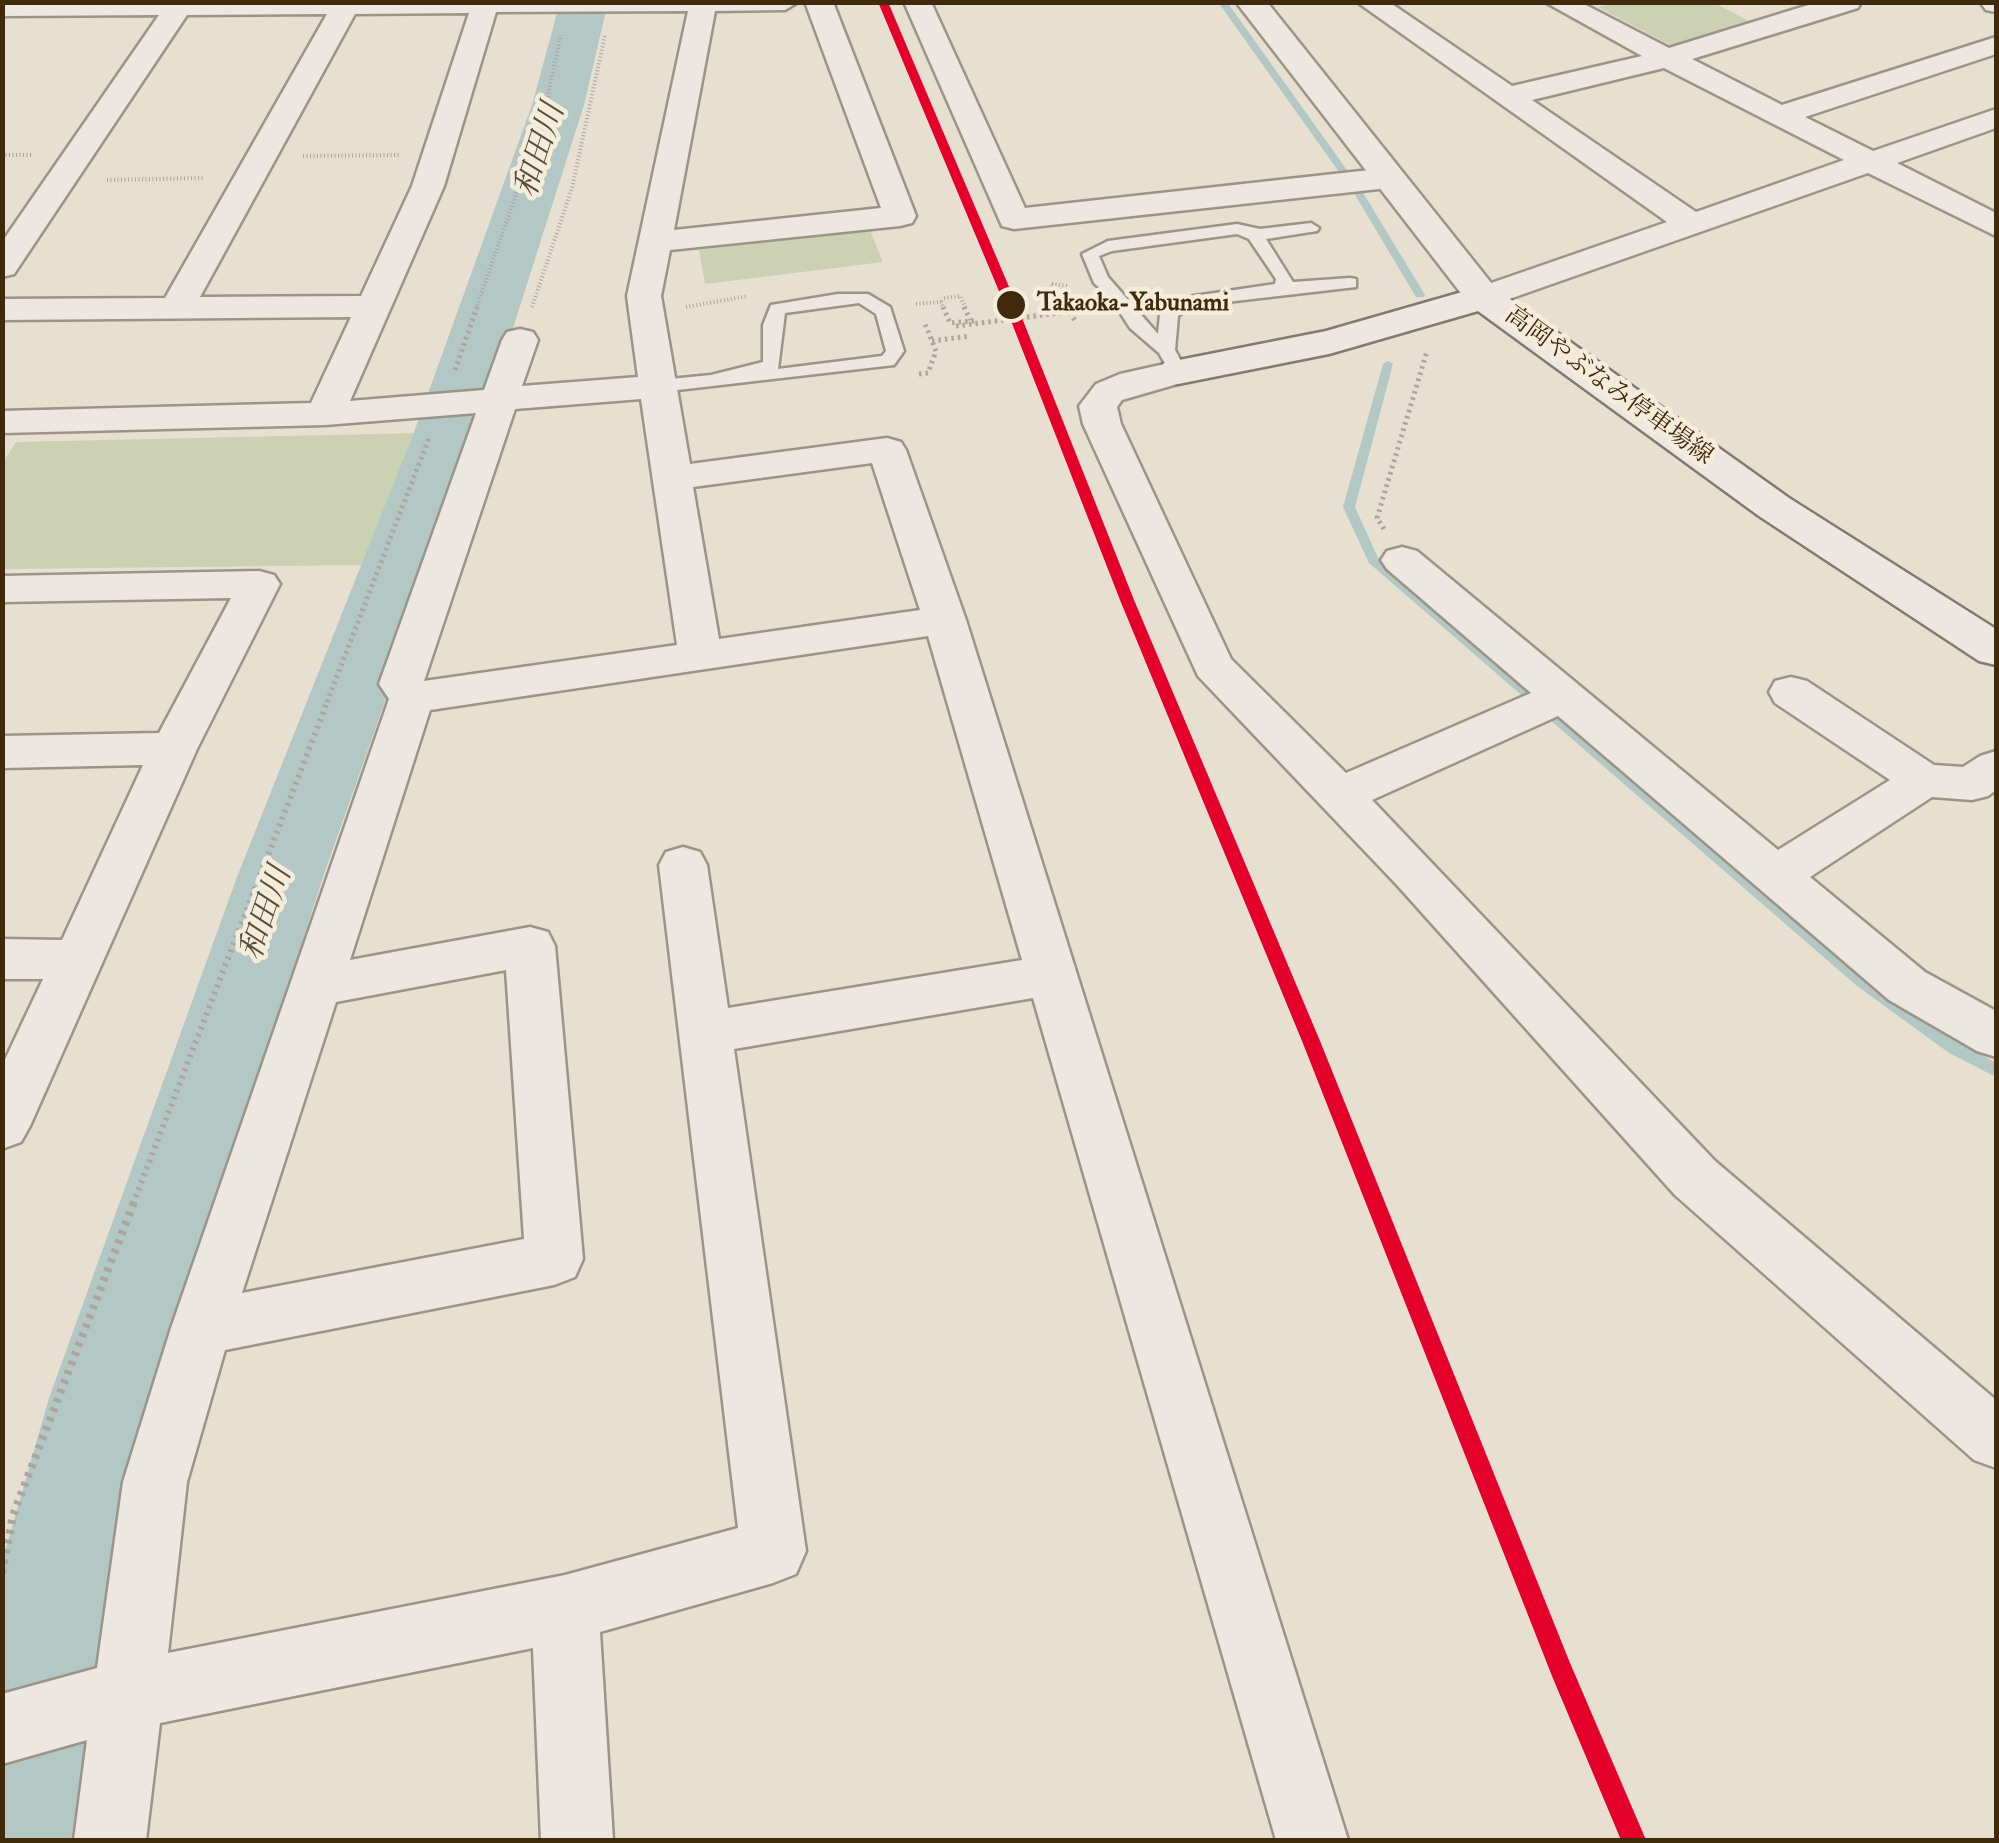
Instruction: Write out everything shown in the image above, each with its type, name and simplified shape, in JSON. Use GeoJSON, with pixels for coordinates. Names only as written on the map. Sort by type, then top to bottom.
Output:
{"type":"FeatureCollection","features":[{"type":"Feature","properties":{"kind":"main road"},"geometry":{"type":"LineString","coordinates":[[1252,2],[1379,179],[1482,296]]}},
{"type":"Feature","properties":{"kind":"main road","name":"高岡やぶなみ停車場線"},"geometry":{"type":"LineString","coordinates":[[1172,361],[1328,342],[1424,317],[1482,296],[1774,507],[1996,650]]}},
{"type":"Feature","properties":{"kind":"street"},"geometry":{"type":"LineString","coordinates":[[7,13],[178,6],[785,2]]}},
{"type":"Feature","properties":{"kind":"street"},"geometry":{"type":"LineString","coordinates":[[654,242],[900,216],[820,2]]}},
{"type":"Feature","properties":{"kind":"street"},"geometry":{"type":"LineString","coordinates":[[917,2],[1014,219],[1379,179]]}},
{"type":"Feature","properties":{"kind":"street"},"geometry":{"type":"LineString","coordinates":[[1370,2],[1692,224]]}},
{"type":"Feature","properties":{"kind":"street"},"geometry":{"type":"LineString","coordinates":[[1507,96],[1613,74],[1848,2]]}},
{"type":"Feature","properties":{"kind":"street"},"geometry":{"type":"LineString","coordinates":[[1564,3],[1664,58],[1996,226]]}},
{"type":"Feature","properties":{"kind":"street"},"geometry":{"type":"LineString","coordinates":[[700,656],[644,296],[703,4]]}},
{"type":"Feature","properties":{"kind":"street"},"geometry":{"type":"LineString","coordinates":[[325,414],[428,186],[486,5]]}},
{"type":"Feature","properties":{"kind":"street"},"geometry":{"type":"LineString","coordinates":[[2,267],[178,6]]}},
{"type":"Feature","properties":{"kind":"street"},"geometry":{"type":"LineString","coordinates":[[176,308],[345,6]]}},
{"type":"Feature","properties":{"kind":"street"},"geometry":{"type":"LineString","coordinates":[[1780,116],[1996,45]]}},
{"type":"Feature","properties":{"kind":"street"},"geometry":{"type":"LineString","coordinates":[[1482,296],[1996,118]]}},
{"type":"Feature","properties":{"kind":"street"},"geometry":{"type":"LineString","coordinates":[[1082,212],[1093,235],[1108,246]]}},
{"type":"Feature","properties":{"kind":"street"},"geometry":{"type":"LineString","coordinates":[[2,310],[374,306]]}},
{"type":"Feature","properties":{"kind":"street"},"geometry":{"type":"LineString","coordinates":[[412,698],[402,684],[520,340]]}},
{"type":"Feature","properties":{"kind":"street"},"geometry":{"type":"LineString","coordinates":[[1172,361],[1109,392],[1098,406],[1102,424],[1213,666],[1339,795],[1695,1178],[1996,1439]]}},
{"type":"Feature","properties":{"kind":"street"},"geometry":{"type":"LineString","coordinates":[[2,422],[325,414],[660,386]]}},
{"type":"Feature","properties":{"kind":"street"},"geometry":{"type":"LineString","coordinates":[[675,478],[887,450],[945,620],[1312,1840]]}},
{"type":"Feature","properties":{"kind":"street"},"geometry":{"type":"LineString","coordinates":[[1402,560],[1907,986],[1996,1036]]}},
{"type":"Feature","properties":{"kind":"street"},"geometry":{"type":"LineString","coordinates":[[2,589],[259,584],[174,750],[2,1126]]}},
{"type":"Feature","properties":{"kind":"street"},"geometry":{"type":"LineString","coordinates":[[412,698],[945,620]]}},
{"type":"Feature","properties":{"kind":"street"},"geometry":{"type":"LineString","coordinates":[[1791,692],[1924,780],[1972,784],[1996,767]]}},
{"type":"Feature","properties":{"kind":"street"},"geometry":{"type":"LineString","coordinates":[[1339,795],[1564,696]]}},
{"type":"Feature","properties":{"kind":"street"},"geometry":{"type":"LineString","coordinates":[[110,1840],[100,1703],[155,1482],[201,1328],[412,698]]}},
{"type":"Feature","properties":{"kind":"street"},"geometry":{"type":"LineString","coordinates":[[2,752],[174,750]]}},
{"type":"Feature","properties":{"kind":"street"},"geometry":{"type":"LineString","coordinates":[[1776,875],[1924,780]]}},
{"type":"Feature","properties":{"kind":"street"},"geometry":{"type":"LineString","coordinates":[[2,1729],[100,1703],[565,1608],[774,1551],[682,865]]}},
{"type":"Feature","properties":{"kind":"street"},"geometry":{"type":"LineString","coordinates":[[201,1328],[554,1259],[530,946],[315,986]]}},
{"type":"Feature","properties":{"kind":"street"},"geometry":{"type":"LineString","coordinates":[[2,959],[78,960]]}},
{"type":"Feature","properties":{"kind":"street"},"geometry":{"type":"LineString","coordinates":[[705,1033],[1050,975]]}},
{"type":"Feature","properties":{"kind":"street"},"geometry":{"type":"LineString","coordinates":[[565,1608],[577,1840]]}},
{"type":"Feature","properties":{"kind":"lane"},"geometry":{"type":"LineString","coordinates":[[1172,361],[1100,278],[1090,254],[1108,246],[1236,229],[1255,235],[1311,228]]}},
{"type":"Feature","properties":{"kind":"lane"},"geometry":{"type":"LineString","coordinates":[[1255,235],[1285,279],[1283,288]]}},
{"type":"Feature","properties":{"kind":"lane"},"geometry":{"type":"LineString","coordinates":[[1172,361],[1169,314],[1187,302],[1350,283]]}},
{"type":"Feature","properties":{"kind":"lane"},"geometry":{"type":"LineString","coordinates":[[660,386],[782,374],[888,361],[895,350],[884,311],[862,298],[777,309],[767,340],[772,365],[715,380]]}},
{"type":"Feature","properties":{"kind":"path"},"geometry":{"type":"LineString","coordinates":[[2,1573],[13,1515],[477,316],[543,117],[569,4]]}},
{"type":"Feature","properties":{"kind":"path"},"geometry":{"type":"LineString","coordinates":[[520,340],[572,188],[611,4]]}},
{"type":"Feature","properties":{"kind":"path"},"geometry":{"type":"LineString","coordinates":[[61,180],[438,154]]}},
{"type":"Feature","properties":{"kind":"path"},"geometry":{"type":"LineString","coordinates":[[1067,283],[1052,284],[1076,322]]}},
{"type":"Feature","properties":{"kind":"path"},"geometry":{"type":"LineString","coordinates":[[932,342],[970,336],[960,296],[944,298]]}},
{"type":"Feature","properties":{"kind":"path"},"geometry":{"type":"LineString","coordinates":[[916,304],[941,302],[950,323],[1087,309]]}},
{"type":"Feature","properties":{"kind":"path"},"geometry":{"type":"LineString","coordinates":[[1043,313],[1069,311]]}},
{"type":"Feature","properties":{"kind":"path"},"geometry":{"type":"LineString","coordinates":[[1402,560],[1377,518],[1430,340]]}},
{"type":"Feature","properties":{"kind":"green space"},"geometry":{"type":"Polygon","coordinates":[[[1617,3],[1714,3],[1749,21],[1672,46],[1598,7],[1617,3]]]}},
{"type":"Feature","properties":{"kind":"green space"},"geometry":{"type":"Polygon","coordinates":[[[869,228],[883,262],[705,284],[699,250],[869,228]]]}},
{"type":"Feature","properties":{"kind":"green space"},"geometry":{"type":"Polygon","coordinates":[[[419,433],[368,565],[3,569],[3,462],[16,442],[419,433]]]}},
{"type":"Feature","properties":{"kind":"waterway","name":"和田川"},"geometry":{"type":"LineString","coordinates":[[10,1840],[43,1627],[103,1398],[280,877],[446,435],[558,105],[584,2]]}},
{"type":"Feature","properties":{"kind":"waterway"},"geometry":{"type":"LineString","coordinates":[[1222,2],[1359,193],[1420,295]]}},
{"type":"Feature","properties":{"kind":"waterway"},"geometry":{"type":"LineString","coordinates":[[1388,364],[1349,507],[1373,560],[1862,982],[1955,1048],[1996,1071]]}},
{"type":"Feature","properties":{"kind":"transit line"},"geometry":{"type":"LineString","coordinates":[[883,2],[1012,308],[1127,600],[1311,1041],[1560,1668],[1634,1840]]}},
{"type":"Feature","properties":{"kind":"place","name":"Takaoka-Yabunami"},"geometry":{"type":"Point","coordinates":[1011,305]}}]}
